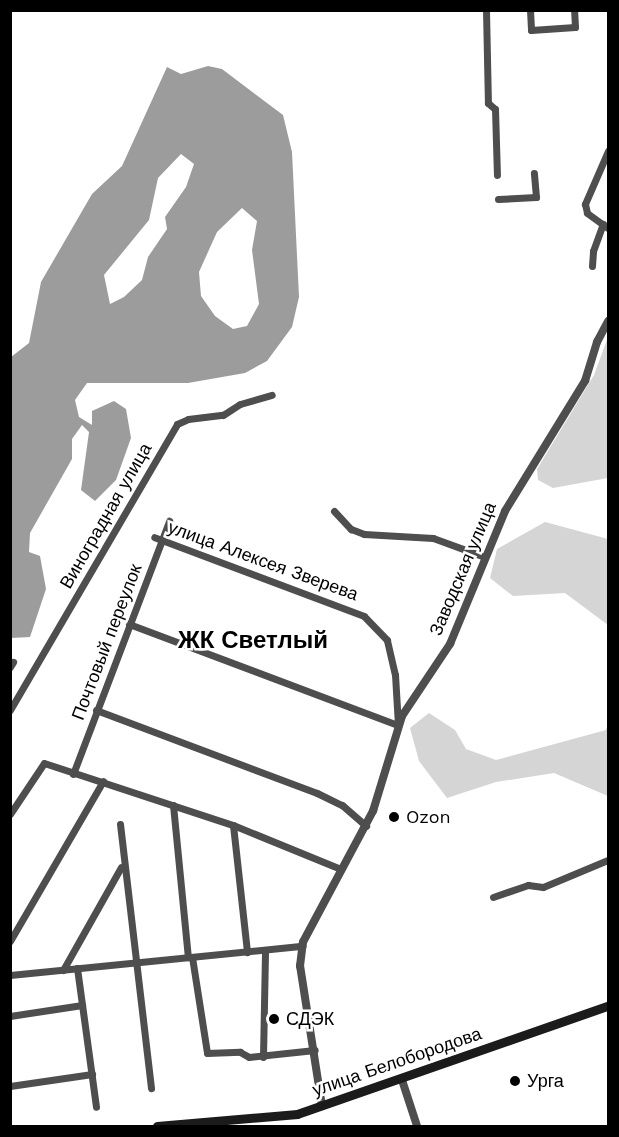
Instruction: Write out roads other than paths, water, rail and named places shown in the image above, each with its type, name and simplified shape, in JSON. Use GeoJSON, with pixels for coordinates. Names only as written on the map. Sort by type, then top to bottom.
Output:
{"type":"FeatureCollection","features":[{"type":"Feature","properties":{"kind":"main road","name":"улица Белобородова"},"geometry":{"type":"LineString","coordinates":[[158,1126],[191,1121],[271,1118],[322,1106],[609,1006]]}},
{"type":"Feature","properties":{"kind":"street"},"geometry":{"type":"LineString","coordinates":[[486,10],[488,103],[495,109],[497,175]]}},
{"type":"Feature","properties":{"kind":"street"},"geometry":{"type":"LineString","coordinates":[[530,10],[531,30],[575,27],[574,10]]}},
{"type":"Feature","properties":{"kind":"street"},"geometry":{"type":"LineString","coordinates":[[592,266],[592,251],[606,226],[587,213],[585,204],[609,151]]}},
{"type":"Feature","properties":{"kind":"street"},"geometry":{"type":"LineString","coordinates":[[498,199],[536,197],[534,173]]}},
{"type":"Feature","properties":{"kind":"street","name":"Заводская улица"},"geometry":{"type":"LineString","coordinates":[[322,1106],[300,966],[303,946],[318,909],[366,826],[398,724],[450,644],[509,503],[585,381],[597,342],[609,321]]}},
{"type":"Feature","properties":{"kind":"street","name":"Виноградная улица"},"geometry":{"type":"LineString","coordinates":[[10,710],[177,424],[188,418],[223,415],[240,404],[272,395]]}},
{"type":"Feature","properties":{"kind":"street"},"geometry":{"type":"LineString","coordinates":[[334,511],[351,529],[364,534],[433,538],[485,557]]}},
{"type":"Feature","properties":{"kind":"street","name":"Почтовый переулок"},"geometry":{"type":"LineString","coordinates":[[73,774],[169,521]]}},
{"type":"Feature","properties":{"kind":"street","name":"улица Алексея Зверева"},"geometry":{"type":"LineString","coordinates":[[154,537],[360,614],[387,640],[395,675],[398,724]]}},
{"type":"Feature","properties":{"kind":"street"},"geometry":{"type":"LineString","coordinates":[[129,624],[398,724]]}},
{"type":"Feature","properties":{"kind":"street"},"geometry":{"type":"LineString","coordinates":[[96,710],[318,793],[342,805],[366,826]]}},
{"type":"Feature","properties":{"kind":"street"},"geometry":{"type":"LineString","coordinates":[[10,814],[40,765],[103,781],[233,825],[341,869]]}},
{"type":"Feature","properties":{"kind":"street"},"geometry":{"type":"LineString","coordinates":[[10,941],[103,781]]}},
{"type":"Feature","properties":{"kind":"street"},"geometry":{"type":"LineString","coordinates":[[173,805],[190,957],[204,1047],[212,1055],[240,1052],[249,1058],[315,1050]]}},
{"type":"Feature","properties":{"kind":"street"},"geometry":{"type":"LineString","coordinates":[[120,824],[122,866],[151,1088]]}},
{"type":"Feature","properties":{"kind":"street"},"geometry":{"type":"LineString","coordinates":[[233,825],[247,952]]}},
{"type":"Feature","properties":{"kind":"street"},"geometry":{"type":"LineString","coordinates":[[493,897],[528,885],[543,887],[609,860]]}},
{"type":"Feature","properties":{"kind":"street"},"geometry":{"type":"LineString","coordinates":[[63,970],[122,866]]}},
{"type":"Feature","properties":{"kind":"street"},"geometry":{"type":"LineString","coordinates":[[10,975],[303,946]]}},
{"type":"Feature","properties":{"kind":"street"},"geometry":{"type":"LineString","coordinates":[[263,1057],[265,951]]}},
{"type":"Feature","properties":{"kind":"street"},"geometry":{"type":"LineString","coordinates":[[76,968],[96,1107]]}},
{"type":"Feature","properties":{"kind":"street"},"geometry":{"type":"LineString","coordinates":[[10,1016],[82,1005]]}},
{"type":"Feature","properties":{"kind":"street"},"geometry":{"type":"LineString","coordinates":[[10,1086],[92,1074]]}},
{"type":"Feature","properties":{"kind":"street"},"geometry":{"type":"LineString","coordinates":[[402,1080],[417,1126]]}},
{"type":"Feature","properties":{"kind":"place","name":"Ozon"},"geometry":{"type":"Point","coordinates":[394,817]}},
{"type":"Feature","properties":{"kind":"place","name":"СДЭК"},"geometry":{"type":"Point","coordinates":[274,1019]}},
{"type":"Feature","properties":{"kind":"place","name":"Урга"},"geometry":{"type":"Point","coordinates":[515,1081]}},
{"type":"Feature","properties":{"kind":"district","name":"ЖК Светлый"},"geometry":{"type":"Point","coordinates":[253,641]}}]}
